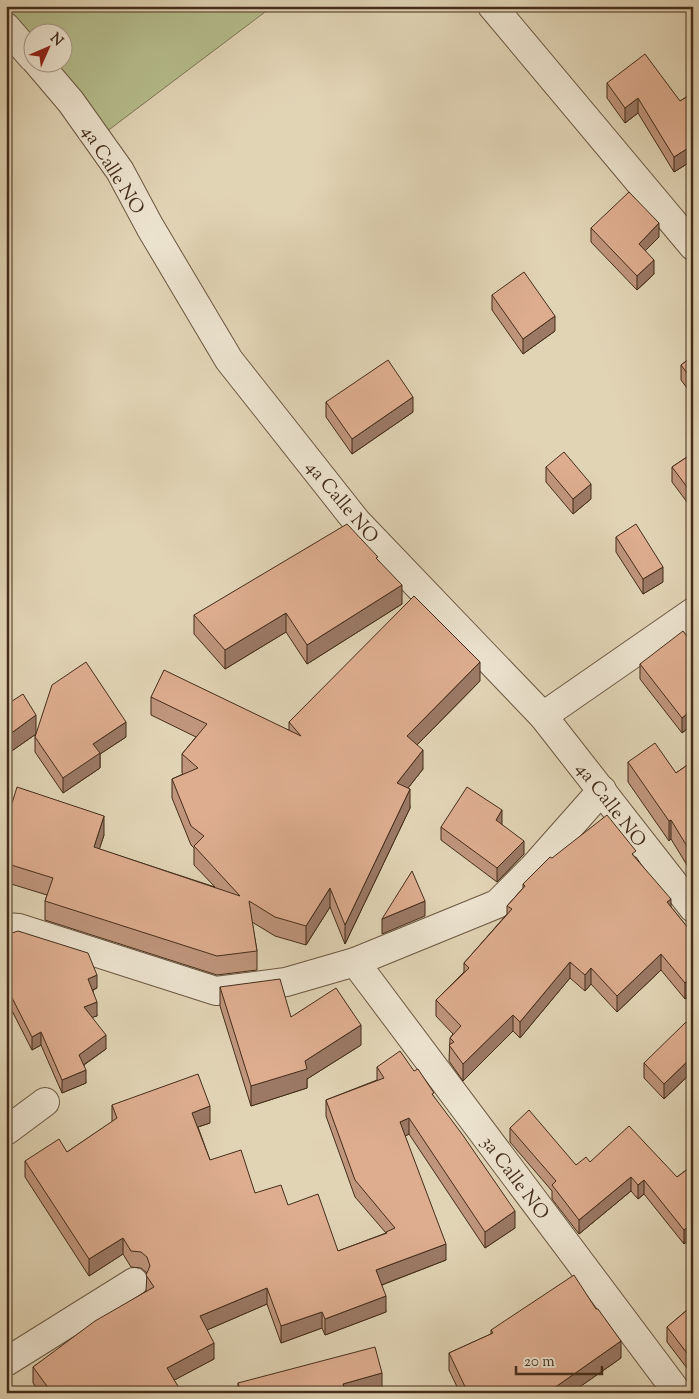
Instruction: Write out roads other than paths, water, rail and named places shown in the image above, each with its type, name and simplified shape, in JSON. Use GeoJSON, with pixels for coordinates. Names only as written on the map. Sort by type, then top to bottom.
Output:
{"type":"FeatureCollection","features":[{"type":"Feature","properties":{"kind":"street"},"geometry":{"type":"LineString","coordinates":[[492,6],[693,246]]}},
{"type":"Feature","properties":{"kind":"street"},"geometry":{"type":"LineString","coordinates":[[6,27],[22,45]]}},
{"type":"Feature","properties":{"kind":"street","name":"4a Calle NO"},"geometry":{"type":"LineString","coordinates":[[46,72],[71,102],[120,171],[150,227],[229,360],[357,522],[543,716],[693,908]]}},
{"type":"Feature","properties":{"kind":"street"},"geometry":{"type":"LineString","coordinates":[[543,716],[693,612]]}},
{"type":"Feature","properties":{"kind":"street"},"geometry":{"type":"LineString","coordinates":[[6,927],[19,928],[216,991],[286,982],[355,962],[497,904],[533,868],[602,790]]}},
{"type":"Feature","properties":{"kind":"street","name":"3a Calle NO"},"geometry":{"type":"LineString","coordinates":[[355,962],[667,1389]]}},
{"type":"Feature","properties":{"kind":"street"},"geometry":{"type":"LineString","coordinates":[[6,1131],[45,1102]]}},
{"type":"Feature","properties":{"kind":"street"},"geometry":{"type":"LineString","coordinates":[[6,1362],[134,1282]]}}]}
